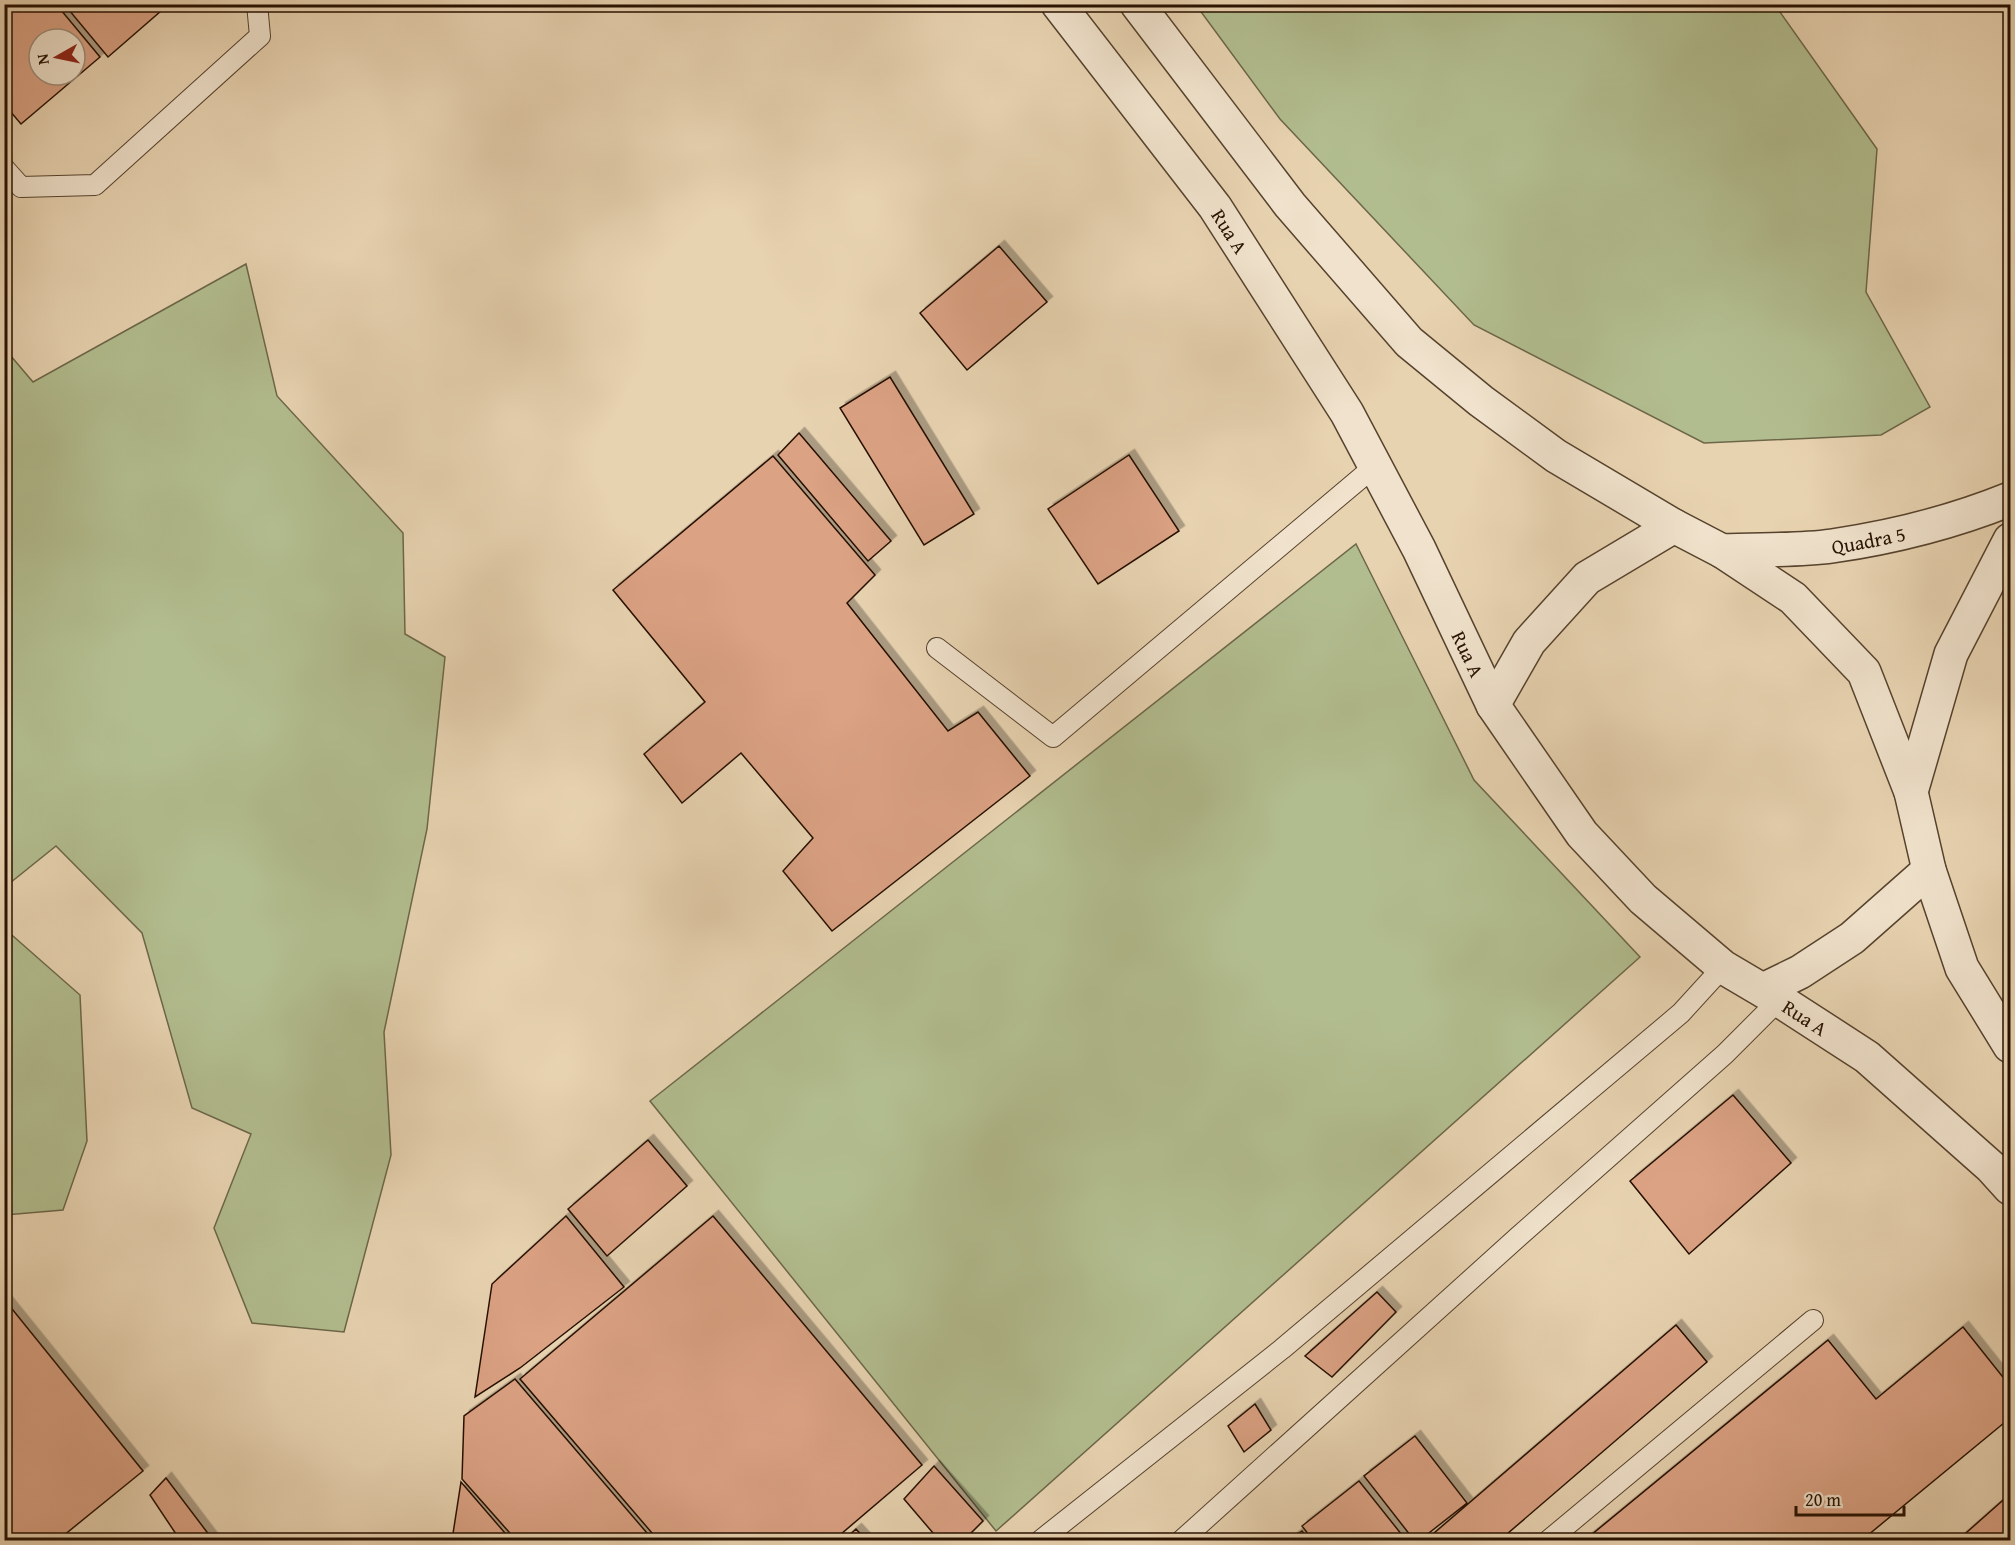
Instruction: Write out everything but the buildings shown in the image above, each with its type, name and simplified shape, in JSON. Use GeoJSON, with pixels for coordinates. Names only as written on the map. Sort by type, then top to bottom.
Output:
{"type":"FeatureCollection","features":[{"type":"Feature","properties":{"kind":"street","name":"Rua A"},"geometry":{"type":"LineString","coordinates":[[1058,4],[1215,207],[1347,413],[1419,549],[1493,705],[1582,834],[1642,899],[1723,967],[1867,1057],[1991,1167],[2010,1188]]}},
{"type":"Feature","properties":{"kind":"street"},"geometry":{"type":"LineString","coordinates":[[1137,4],[1290,205],[1409,342],[1481,401],[1556,456],[1674,526],[1722,551],[1793,598],[1863,672],[1911,792],[1929,870],[1962,968],[2008,1036]]}},
{"type":"Feature","properties":{"kind":"street","name":"Quadra 5"},"geometry":{"type":"LineString","coordinates":[[1722,551],[1830,546],[1889,536],[1970,515],[2010,499]]}},
{"type":"Feature","properties":{"kind":"street"},"geometry":{"type":"LineString","coordinates":[[1493,705],[1529,642],[1587,578],[1674,526]]}},
{"type":"Feature","properties":{"kind":"street"},"geometry":{"type":"LineString","coordinates":[[1911,792],[1951,654],[2010,540]]}},
{"type":"Feature","properties":{"kind":"street"},"geometry":{"type":"LineString","coordinates":[[1771,995],[1800,972],[1852,938],[1929,870]]}},
{"type":"Feature","properties":{"kind":"lane"},"geometry":{"type":"LineString","coordinates":[[4,168],[21,187],[95,185],[260,36],[257,4]]}},
{"type":"Feature","properties":{"kind":"lane"},"geometry":{"type":"LineString","coordinates":[[937,648],[1053,737],[1375,466]]}},
{"type":"Feature","properties":{"kind":"lane"},"geometry":{"type":"LineString","coordinates":[[1041,1540],[1291,1341],[1681,1012],[1723,967]]}},
{"type":"Feature","properties":{"kind":"lane"},"geometry":{"type":"LineString","coordinates":[[1182,1540],[1725,1054],[1771,995]]}},
{"type":"Feature","properties":{"kind":"lane"},"geometry":{"type":"LineString","coordinates":[[1549,1540],[1813,1320]]}},
{"type":"Feature","properties":{"kind":"green space"},"geometry":{"type":"Polygon","coordinates":[[[1321,4],[1775,5],[1877,149],[1866,292],[1930,407],[1881,435],[1704,443],[1474,325],[1280,119],[1196,5],[1308,5],[1313,9],[1321,4]]]}},
{"type":"Feature","properties":{"kind":"green space"},"geometry":{"type":"Polygon","coordinates":[[[246,264],[277,396],[403,533],[405,634],[445,657],[427,829],[384,1032],[391,1155],[344,1332],[252,1323],[214,1228],[251,1134],[192,1108],[142,933],[56,846],[5,887],[5,349],[33,382],[246,264]]]}},
{"type":"Feature","properties":{"kind":"green space"},"geometry":{"type":"Polygon","coordinates":[[[1356,544],[1474,780],[1640,957],[996,1531],[650,1101],[1356,544]]]}},
{"type":"Feature","properties":{"kind":"green space"},"geometry":{"type":"Polygon","coordinates":[[[5,929],[80,995],[87,1141],[63,1210],[5,1215],[5,929]]]}}]}
